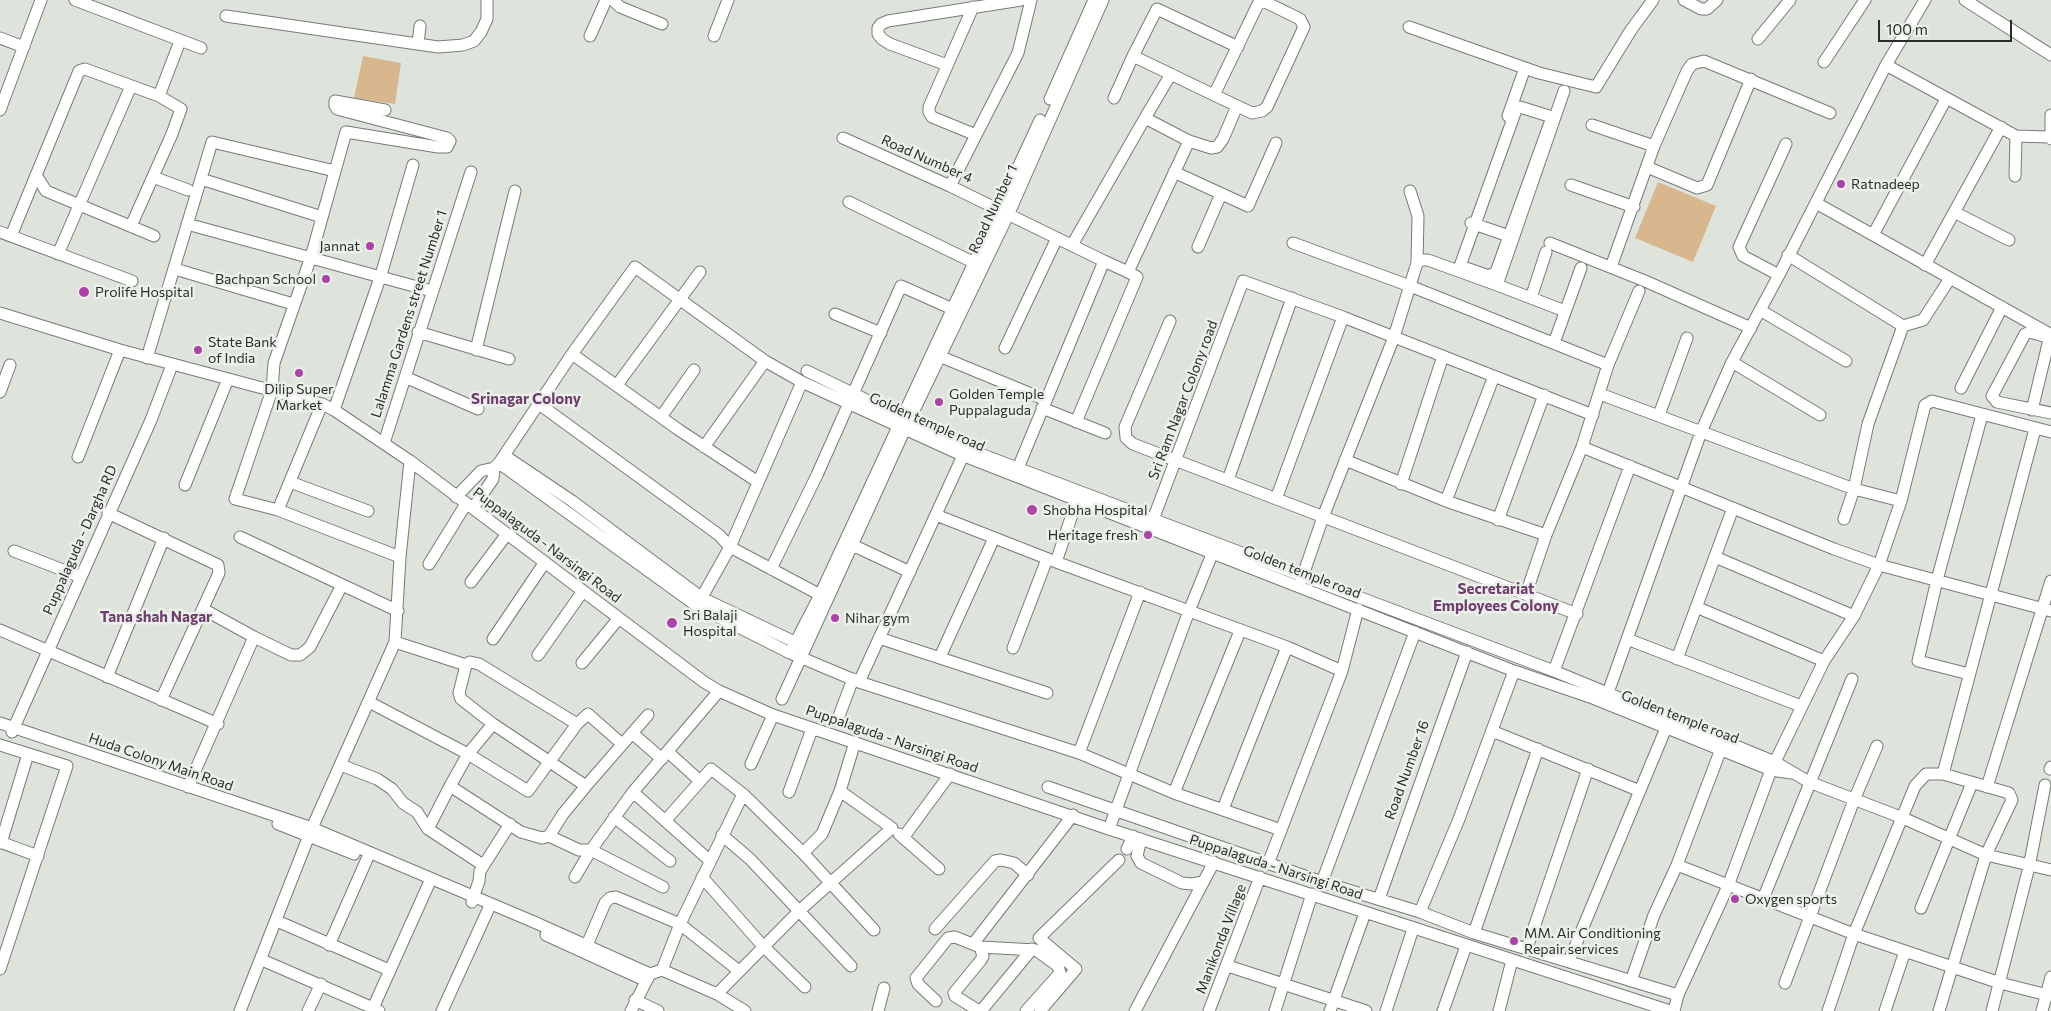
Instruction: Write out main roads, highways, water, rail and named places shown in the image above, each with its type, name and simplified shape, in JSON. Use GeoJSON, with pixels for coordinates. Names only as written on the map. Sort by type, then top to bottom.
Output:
{"type":"FeatureCollection","features":[{"type":"Feature","properties":{"kind":"place","name":"Ratnadeep"},"geometry":{"type":"Point","coordinates":[1841,184]}},
{"type":"Feature","properties":{"kind":"place","name":"Jannat"},"geometry":{"type":"Point","coordinates":[370,246]}},
{"type":"Feature","properties":{"kind":"place","name":"Bachpan School"},"geometry":{"type":"Point","coordinates":[326,279]}},
{"type":"Feature","properties":{"kind":"place","name":"Prolife Hospital"},"geometry":{"type":"Point","coordinates":[84,292]}},
{"type":"Feature","properties":{"kind":"place","name":"State Bank of India"},"geometry":{"type":"Point","coordinates":[198,350]}},
{"type":"Feature","properties":{"kind":"place","name":"Dilip Super Market"},"geometry":{"type":"Point","coordinates":[299,373]}},
{"type":"Feature","properties":{"kind":"place","name":"Golden Temple Puppalaguda"},"geometry":{"type":"Point","coordinates":[939,402]}},
{"type":"Feature","properties":{"kind":"place","name":"Shobha Hospital"},"geometry":{"type":"Point","coordinates":[1032,510]}},
{"type":"Feature","properties":{"kind":"place","name":"Heritage fresh"},"geometry":{"type":"Point","coordinates":[1148,535]}},
{"type":"Feature","properties":{"kind":"place","name":"Nihar gym"},"geometry":{"type":"Point","coordinates":[835,618]}},
{"type":"Feature","properties":{"kind":"place","name":"Sri Balaji Hospital"},"geometry":{"type":"Point","coordinates":[672,623]}},
{"type":"Feature","properties":{"kind":"place","name":"Oxygen sports"},"geometry":{"type":"Point","coordinates":[1735,899]}},
{"type":"Feature","properties":{"kind":"place","name":"MM. Air Conditioning Repair services"},"geometry":{"type":"Point","coordinates":[1514,941]}},
{"type":"Feature","properties":{"kind":"district","name":"Srinagar Colony"},"geometry":{"type":"Point","coordinates":[526,399]}},
{"type":"Feature","properties":{"kind":"district","name":"Secretariat Employees Colony"},"geometry":{"type":"Point","coordinates":[1496,598]}},
{"type":"Feature","properties":{"kind":"district","name":"Tana shah Nagar"},"geometry":{"type":"Point","coordinates":[156,617]}}]}
